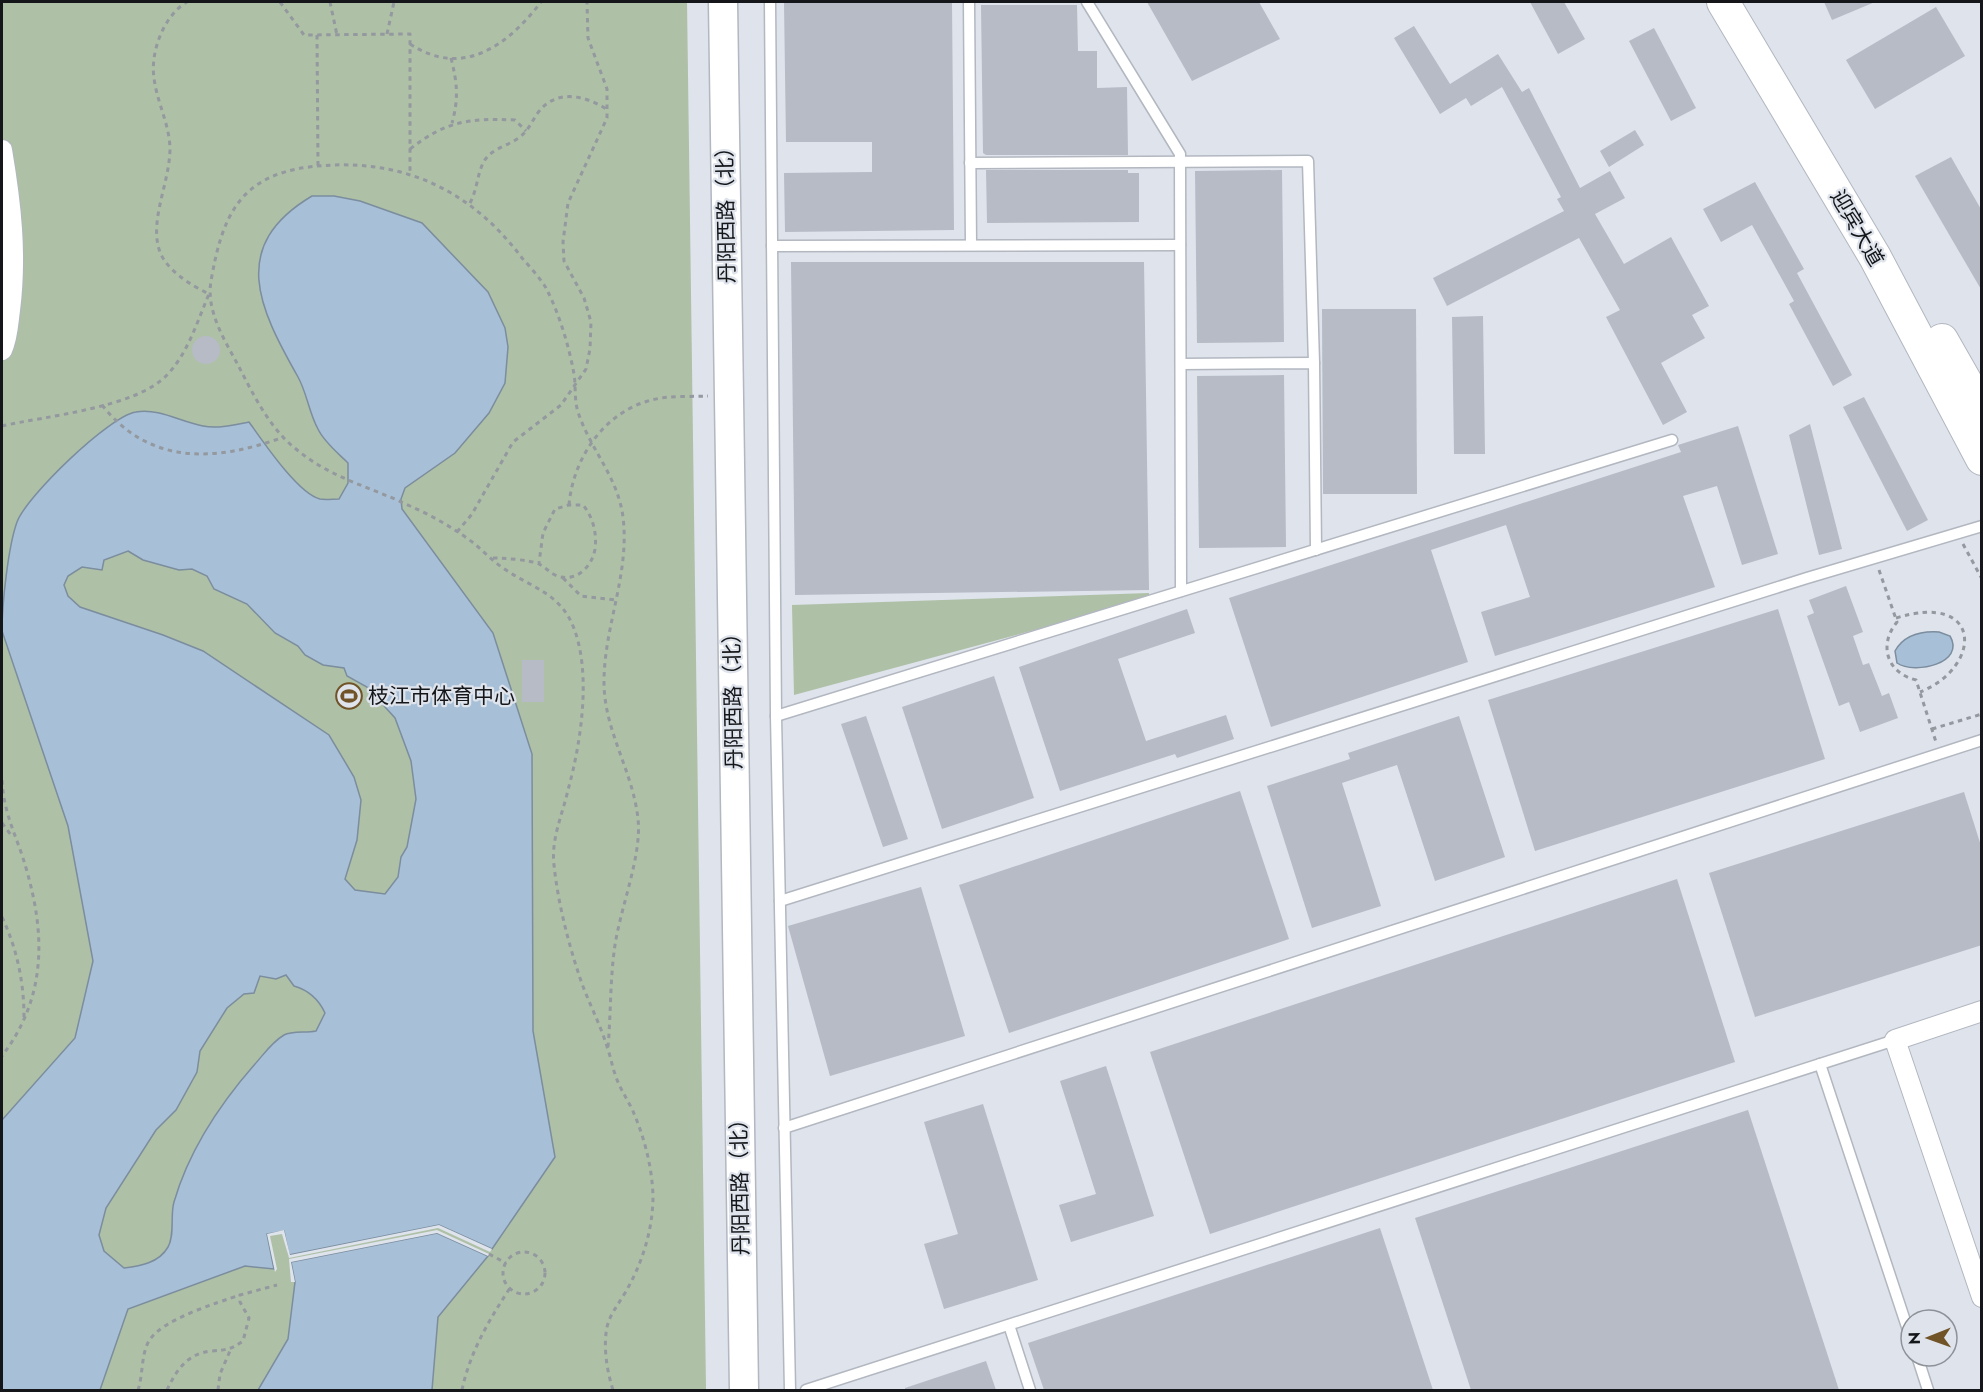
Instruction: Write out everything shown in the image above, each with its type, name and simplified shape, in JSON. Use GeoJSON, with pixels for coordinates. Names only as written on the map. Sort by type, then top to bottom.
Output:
{"type":"FeatureCollection","features":[{"type":"Feature","properties":{"kind":"main road","name":"迎宾大道"},"geometry":{"type":"LineString","coordinates":[[1723,2],[1875,257],[1982,459]]}},
{"type":"Feature","properties":{"kind":"main road","name":"迎宾大道"},"geometry":{"type":"LineString","coordinates":[[1746,2],[1880,228],[1982,410]]}},
{"type":"Feature","properties":{"kind":"street","name":"丹阳西路（北）"},"geometry":{"type":"LineString","coordinates":[[723,2],[744,1390]]}},
{"type":"Feature","properties":{"kind":"street"},"geometry":{"type":"LineString","coordinates":[[2,150],[14,236],[12,290],[6,340],[2,350]]}},
{"type":"Feature","properties":{"kind":"street"},"geometry":{"type":"LineString","coordinates":[[1982,1011],[1895,1040],[1982,1297]]}},
{"type":"Feature","properties":{"kind":"lane"},"geometry":{"type":"LineString","coordinates":[[770,2],[776,716],[790,1390]]}},
{"type":"Feature","properties":{"kind":"lane"},"geometry":{"type":"LineString","coordinates":[[969,2],[971,245]]}},
{"type":"Feature","properties":{"kind":"lane"},"geometry":{"type":"LineString","coordinates":[[1087,2],[1180,154],[1181,591]]}},
{"type":"Feature","properties":{"kind":"lane"},"geometry":{"type":"LineString","coordinates":[[970,163],[1308,161],[1314,363],[1316,550]]}},
{"type":"Feature","properties":{"kind":"lane"},"geometry":{"type":"LineString","coordinates":[[772,246],[1180,245]]}},
{"type":"Feature","properties":{"kind":"lane"},"geometry":{"type":"LineString","coordinates":[[1181,364],[1314,363]]}},
{"type":"Feature","properties":{"kind":"lane"},"geometry":{"type":"LineString","coordinates":[[776,716],[1672,440]]}},
{"type":"Feature","properties":{"kind":"lane"},"geometry":{"type":"LineString","coordinates":[[780,902],[1982,526]]}},
{"type":"Feature","properties":{"kind":"lane"},"geometry":{"type":"LineString","coordinates":[[784,1128],[1982,740]]}},
{"type":"Feature","properties":{"kind":"lane"},"geometry":{"type":"LineString","coordinates":[[806,1390],[1895,1040]]}},
{"type":"Feature","properties":{"kind":"lane"},"geometry":{"type":"LineString","coordinates":[[1820,1064],[1901,1308]]}},
{"type":"Feature","properties":{"kind":"lane"},"geometry":{"type":"LineString","coordinates":[[1009,1325],[1030,1390]]}},
{"type":"Feature","properties":{"kind":"lane"},"geometry":{"type":"LineString","coordinates":[[1921,1368],[1928,1390]]}},
{"type":"Feature","properties":{"kind":"path"},"geometry":{"type":"LineString","coordinates":[[187,2],[169,18],[154,60],[153,78],[166,121],[170,147],[166,185],[155,222],[159,251],[166,264],[209,294],[214,317],[249,388],[291,446],[338,477],[411,506],[457,532],[501,567],[557,598],[571,622],[580,650],[580,724],[576,762],[552,846],[566,929],[580,979],[608,1047],[611,1065],[645,1144],[653,1204],[644,1250],[628,1288],[610,1317],[605,1333],[609,1377],[613,1390]]}},
{"type":"Feature","properties":{"kind":"path"},"geometry":{"type":"LineString","coordinates":[[280,2],[304,35],[410,34],[410,175]]}},
{"type":"Feature","properties":{"kind":"path"},"geometry":{"type":"LineString","coordinates":[[330,2],[337,35]]}},
{"type":"Feature","properties":{"kind":"path"},"geometry":{"type":"LineString","coordinates":[[387,34],[394,2]]}},
{"type":"Feature","properties":{"kind":"path"},"geometry":{"type":"LineString","coordinates":[[410,44],[439,58],[483,54],[524,23],[541,2]]}},
{"type":"Feature","properties":{"kind":"path"},"geometry":{"type":"LineString","coordinates":[[457,532],[472,514],[513,442],[561,405],[586,369],[590,349],[591,322],[584,298],[564,261],[564,222],[575,186],[598,144],[608,110],[607,89],[588,38],[587,2]]}},
{"type":"Feature","properties":{"kind":"path"},"geometry":{"type":"LineString","coordinates":[[317,35],[318,166]]}},
{"type":"Feature","properties":{"kind":"path"},"geometry":{"type":"LineString","coordinates":[[450,58],[457,79],[458,100],[452,123]]}},
{"type":"Feature","properties":{"kind":"path"},"geometry":{"type":"LineString","coordinates":[[470,203],[476,192],[483,162],[491,153],[518,139],[542,109],[555,99],[567,96],[582,97],[608,110]]}},
{"type":"Feature","properties":{"kind":"path"},"geometry":{"type":"LineString","coordinates":[[410,149],[430,133],[452,123],[515,120],[526,131]]}},
{"type":"Feature","properties":{"kind":"path"},"geometry":{"type":"LineString","coordinates":[[2,426],[102,405],[133,396],[166,377],[186,350],[209,294],[216,255],[230,217],[249,188],[276,172],[318,166],[378,166],[410,175],[426,180],[470,203],[513,246],[546,288],[565,340],[575,387],[575,406],[610,472],[623,512],[625,558],[607,645],[604,681],[607,714],[631,787],[639,822],[635,859],[623,902],[614,951],[608,1047]]}},
{"type":"Feature","properties":{"kind":"path"},"geometry":{"type":"LineString","coordinates":[[569,505],[570,490],[581,460],[592,441],[610,422],[630,407],[650,400],[729,396]]}},
{"type":"Feature","properties":{"kind":"path"},"geometry":{"type":"LineString","coordinates":[[102,405],[124,429],[146,442],[189,454],[222,454],[284,437]]}},
{"type":"Feature","properties":{"kind":"path"},"geometry":{"type":"LineString","coordinates":[[538,563],[547,520],[555,509],[569,505],[583,505],[590,512],[595,531],[595,551],[587,568],[578,576],[563,578]]}},
{"type":"Feature","properties":{"kind":"path"},"geometry":{"type":"LineString","coordinates":[[1958,533],[1982,579]]}},
{"type":"Feature","properties":{"kind":"path"},"geometry":{"type":"LineString","coordinates":[[491,558],[538,563],[563,578],[581,596],[617,600]]}},
{"type":"Feature","properties":{"kind":"path"},"geometry":{"type":"LineString","coordinates":[[1874,558],[1897,622],[1888,634],[1886,651],[1892,668],[1899,674],[1916,680],[1940,752]]}},
{"type":"Feature","properties":{"kind":"path"},"geometry":{"type":"LineString","coordinates":[[1896,618],[1932,611],[1952,612]]}},
{"type":"Feature","properties":{"kind":"path"},"geometry":{"type":"LineString","coordinates":[[1920,692],[1943,684]]}},
{"type":"Feature","properties":{"kind":"path"},"geometry":{"type":"LineString","coordinates":[[1932,729],[1982,714]]}},
{"type":"Feature","properties":{"kind":"path"},"geometry":{"type":"LineString","coordinates":[[2,780],[3,799],[14,838],[26,868],[40,948],[38,975],[24,1018],[18,1032],[2,1056]]}},
{"type":"Feature","properties":{"kind":"path"},"geometry":{"type":"LineString","coordinates":[[2,823],[14,838]]}},
{"type":"Feature","properties":{"kind":"path"},"geometry":{"type":"LineString","coordinates":[[2,917],[16,955],[24,989],[24,1018]]}},
{"type":"Feature","properties":{"kind":"path"},"geometry":{"type":"LineString","coordinates":[[524,1252],[537,1256],[544,1268],[543,1282],[535,1291],[522,1293],[510,1288],[504,1276],[506,1263],[511,1257],[524,1252]]}},
{"type":"Feature","properties":{"kind":"path"},"geometry":{"type":"LineString","coordinates":[[489,1254],[506,1263]]}},
{"type":"Feature","properties":{"kind":"path"},"geometry":{"type":"LineString","coordinates":[[138,1390],[148,1342],[157,1331],[203,1308],[277,1285]]}},
{"type":"Feature","properties":{"kind":"path"},"geometry":{"type":"LineString","coordinates":[[462,1390],[465,1373],[483,1330],[510,1288]]}},
{"type":"Feature","properties":{"kind":"path"},"geometry":{"type":"LineString","coordinates":[[167,1390],[176,1370],[189,1360],[208,1351],[230,1350],[243,1341],[249,1318],[240,1302],[240,1295]]}},
{"type":"Feature","properties":{"kind":"path"},"geometry":{"type":"LineString","coordinates":[[218,1390],[220,1374],[230,1350]]}},
{"type":"Feature","properties":{"kind":"green space","name":"枝江市体育中心"},"geometry":{"type":"Polygon","coordinates":[[[2,2],[687,2],[706,1390],[2,1390],[2,2]]]}},
{"type":"Feature","properties":{"kind":"green space"},"geometry":{"type":"Polygon","coordinates":[[[1149,593],[1149,599],[794,695],[792,605],[1149,593]]]}},
{"type":"Feature","properties":{"kind":"water"},"geometry":{"type":"Polygon","coordinates":[[[312,196],[334,196],[360,201],[422,223],[488,292],[505,328],[508,347],[505,383],[489,413],[455,453],[405,488],[401,499],[402,509],[493,633],[532,754],[533,1031],[555,1157],[492,1249],[439,1225],[289,1255],[284,1231],[267,1234],[274,1269],[245,1266],[128,1309],[100,1390],[2,1390],[2,1120],[75,1038],[93,961],[68,826],[2,631],[6,576],[14,533],[24,510],[51,477],[70,459],[107,427],[124,417],[145,411],[209,427],[249,422],[281,465],[301,487],[320,499],[339,499],[348,483],[348,463],[327,443],[318,429],[301,383],[272,327],[263,303],[259,279],[260,257],[269,236],[286,215],[312,196]],[[128,551],[104,560],[102,570],[82,567],[68,576],[64,585],[68,596],[80,607],[203,651],[329,735],[354,777],[361,800],[357,840],[345,879],[355,890],[385,894],[398,877],[401,857],[407,847],[416,799],[411,761],[395,718],[367,687],[347,676],[344,668],[323,665],[305,655],[298,646],[275,633],[247,604],[214,589],[207,576],[192,569],[179,570],[143,560],[128,551]],[[286,975],[276,979],[260,976],[254,993],[244,994],[227,1008],[200,1051],[197,1072],[176,1110],[156,1130],[106,1208],[99,1235],[104,1251],[124,1268],[143,1265],[154,1260],[160,1257],[168,1247],[174,1202],[188,1164],[207,1129],[242,1080],[272,1045],[284,1035],[316,1031],[325,1013],[323,1008],[308,993],[294,986],[286,975]]]}},
{"type":"Feature","properties":{"kind":"water"},"geometry":{"type":"Polygon","coordinates":[[[1939,632],[1950,636],[1953,645],[1951,653],[1945,660],[1926,667],[1915,668],[1897,663],[1895,651],[1903,641],[1920,633],[1939,632]]]}},
{"type":"Feature","properties":{"kind":"water"},"geometry":{"type":"Polygon","coordinates":[[[437,1233],[488,1256],[438,1317],[432,1390],[258,1390],[288,1339],[295,1282],[291,1262],[437,1233]]]}},
{"type":"Feature","properties":{"kind":"pier"},"geometry":{"type":"Polygon","coordinates":[[[439,1225],[492,1249],[490,1252],[438,1228],[289,1258],[282,1234],[270,1236],[277,1269],[275,1272],[267,1234],[284,1230],[290,1255],[439,1225]]]}},
{"type":"Feature","properties":{"kind":"pier"},"geometry":{"type":"Polygon","coordinates":[[[437,1230],[489,1254],[488,1256],[437,1233],[291,1262],[295,1282],[291,1282],[289,1259],[437,1230]]]}},
{"type":"Feature","properties":{"kind":"building"},"geometry":{"type":"Polygon","coordinates":[[[1147,2],[1259,2],[1280,39],[1192,81],[1147,2]]]}},
{"type":"Feature","properties":{"kind":"building"},"geometry":{"type":"Polygon","coordinates":[[[1530,2],[1564,2],[1585,39],[1558,54],[1530,2]]]}},
{"type":"Feature","properties":{"kind":"building"},"geometry":{"type":"Polygon","coordinates":[[[1824,2],[1875,2],[1832,20],[1824,2]]]}},
{"type":"Feature","properties":{"kind":"building"},"geometry":{"type":"Polygon","coordinates":[[[784,3],[952,3],[954,230],[785,232],[784,173],[872,172],[872,142],[786,142],[784,3]]]}},
{"type":"Feature","properties":{"kind":"building"},"geometry":{"type":"Polygon","coordinates":[[[981,5],[1077,5],[1078,51],[1097,51],[1097,88],[1127,87],[1128,155],[986,155],[983,153],[981,5]]]}},
{"type":"Feature","properties":{"kind":"building"},"geometry":{"type":"Polygon","coordinates":[[[1936,7],[1965,56],[1875,109],[1846,60],[1936,7]]]}},
{"type":"Feature","properties":{"kind":"building"},"geometry":{"type":"Polygon","coordinates":[[[1414,26],[1450,84],[1498,54],[1522,92],[1529,88],[1580,188],[1610,171],[1625,198],[1595,214],[1624,264],[1671,237],[1709,306],[1692,315],[1705,338],[1661,363],[1687,412],[1663,425],[1606,317],[1620,310],[1579,238],[1447,306],[1433,278],[1564,211],[1557,199],[1561,197],[1502,87],[1471,106],[1466,98],[1440,114],[1394,38],[1414,26]]]}},
{"type":"Feature","properties":{"kind":"building"},"geometry":{"type":"Polygon","coordinates":[[[1654,28],[1696,108],[1671,121],[1629,41],[1654,28]]]}},
{"type":"Feature","properties":{"kind":"building"},"geometry":{"type":"Polygon","coordinates":[[[1635,130],[1644,145],[1609,167],[1600,151],[1635,130]]]}},
{"type":"Feature","properties":{"kind":"building"},"geometry":{"type":"Polygon","coordinates":[[[1951,157],[1982,211],[1982,291],[1915,176],[1951,157]]]}},
{"type":"Feature","properties":{"kind":"building"},"geometry":{"type":"Polygon","coordinates":[[[986,170],[1128,170],[1128,173],[1139,173],[1139,222],[987,223],[986,170]]]}},
{"type":"Feature","properties":{"kind":"building"},"geometry":{"type":"Polygon","coordinates":[[[1282,170],[1284,342],[1197,343],[1195,171],[1282,170]]]}},
{"type":"Feature","properties":{"kind":"building"},"geometry":{"type":"Polygon","coordinates":[[[1755,182],[1804,269],[1797,273],[1852,375],[1833,386],[1789,304],[1794,301],[1752,225],[1721,242],[1703,209],[1755,182]]]}},
{"type":"Feature","properties":{"kind":"building"},"geometry":{"type":"Polygon","coordinates":[[[791,262],[1144,262],[1149,590],[795,595],[791,262]]]}},
{"type":"Feature","properties":{"kind":"building"},"geometry":{"type":"Polygon","coordinates":[[[1322,309],[1416,309],[1417,494],[1323,494],[1322,309]]]}},
{"type":"Feature","properties":{"kind":"building"},"geometry":{"type":"Polygon","coordinates":[[[1483,316],[1485,454],[1454,454],[1452,317],[1483,316]]]}},
{"type":"Feature","properties":{"kind":"building"},"geometry":{"type":"Polygon","coordinates":[[[206,336],[216,340],[220,350],[216,360],[206,364],[196,360],[192,350],[196,340],[206,336]]]}},
{"type":"Feature","properties":{"kind":"building"},"geometry":{"type":"Polygon","coordinates":[[[1284,375],[1286,547],[1199,548],[1197,376],[1284,375]]]}},
{"type":"Feature","properties":{"kind":"building"},"geometry":{"type":"Polygon","coordinates":[[[1864,397],[1928,520],[1907,531],[1843,407],[1864,397]]]}},
{"type":"Feature","properties":{"kind":"building"},"geometry":{"type":"Polygon","coordinates":[[[1810,424],[1842,549],[1819,555],[1789,435],[1810,424]]]}},
{"type":"Feature","properties":{"kind":"building"},"geometry":{"type":"Polygon","coordinates":[[[1738,426],[1778,554],[1742,565],[1717,486],[1683,496],[1715,587],[1495,656],[1481,612],[1530,597],[1506,525],[1431,550],[1468,662],[1271,727],[1229,598],[1681,452],[1678,445],[1738,426]]]}},
{"type":"Feature","properties":{"kind":"building"},"geometry":{"type":"Polygon","coordinates":[[[1846,586],[1863,632],[1853,636],[1863,665],[1869,663],[1882,696],[1889,693],[1898,718],[1860,732],[1849,702],[1839,706],[1807,616],[1814,613],[1809,600],[1846,586]]]}},
{"type":"Feature","properties":{"kind":"building"},"geometry":{"type":"Polygon","coordinates":[[[1187,609],[1195,633],[1118,659],[1146,741],[1226,715],[1234,739],[1177,758],[1175,754],[1060,791],[1019,667],[1187,609]]]}},
{"type":"Feature","properties":{"kind":"building"},"geometry":{"type":"Polygon","coordinates":[[[1778,609],[1825,759],[1535,851],[1488,700],[1778,609]]]}},
{"type":"Feature","properties":{"kind":"building"},"geometry":{"type":"Polygon","coordinates":[[[522,660],[544,660],[544,702],[522,702],[522,660]]]}},
{"type":"Feature","properties":{"kind":"building"},"geometry":{"type":"Polygon","coordinates":[[[994,676],[1034,798],[942,829],[902,707],[994,676]]]}},
{"type":"Feature","properties":{"kind":"building"},"geometry":{"type":"Polygon","coordinates":[[[866,716],[908,839],[883,847],[841,724],[866,716]]]}},
{"type":"Feature","properties":{"kind":"building"},"geometry":{"type":"Polygon","coordinates":[[[1459,716],[1505,857],[1435,881],[1397,765],[1342,783],[1381,906],[1312,928],[1267,786],[1350,759],[1348,753],[1459,716]]]}},
{"type":"Feature","properties":{"kind":"building"},"geometry":{"type":"Polygon","coordinates":[[[1240,791],[1289,939],[1009,1033],[959,885],[1240,791]]]}},
{"type":"Feature","properties":{"kind":"building"},"geometry":{"type":"Polygon","coordinates":[[[1964,792],[1982,849],[1982,945],[1755,1017],[1709,873],[1964,792]]]}},
{"type":"Feature","properties":{"kind":"building"},"geometry":{"type":"Polygon","coordinates":[[[1677,879],[1735,1062],[1210,1234],[1150,1052],[1677,879]]]}},
{"type":"Feature","properties":{"kind":"building"},"geometry":{"type":"Polygon","coordinates":[[[921,887],[965,1036],[830,1076],[788,926],[921,887]]]}},
{"type":"Feature","properties":{"kind":"building"},"geometry":{"type":"Polygon","coordinates":[[[1106,1066],[1154,1216],[1071,1242],[1059,1205],[1096,1194],[1060,1081],[1106,1066]]]}},
{"type":"Feature","properties":{"kind":"building"},"geometry":{"type":"Polygon","coordinates":[[[983,1104],[1038,1280],[944,1309],[924,1244],[958,1234],[924,1122],[983,1104]]]}},
{"type":"Feature","properties":{"kind":"building"},"geometry":{"type":"Polygon","coordinates":[[[1748,1110],[1839,1390],[1471,1390],[1415,1218],[1748,1110]]]}},
{"type":"Feature","properties":{"kind":"building"},"geometry":{"type":"Polygon","coordinates":[[[1380,1228],[1433,1390],[1044,1390],[1028,1343],[1380,1228]]]}},
{"type":"Feature","properties":{"kind":"building"},"geometry":{"type":"Polygon","coordinates":[[[986,1361],[996,1390],[905,1390],[905,1388],[986,1361]]]}},
{"type":"Feature","properties":{"kind":"place","name":"枝江市体育中心"},"geometry":{"type":"Point","coordinates":[349,696]}}]}
